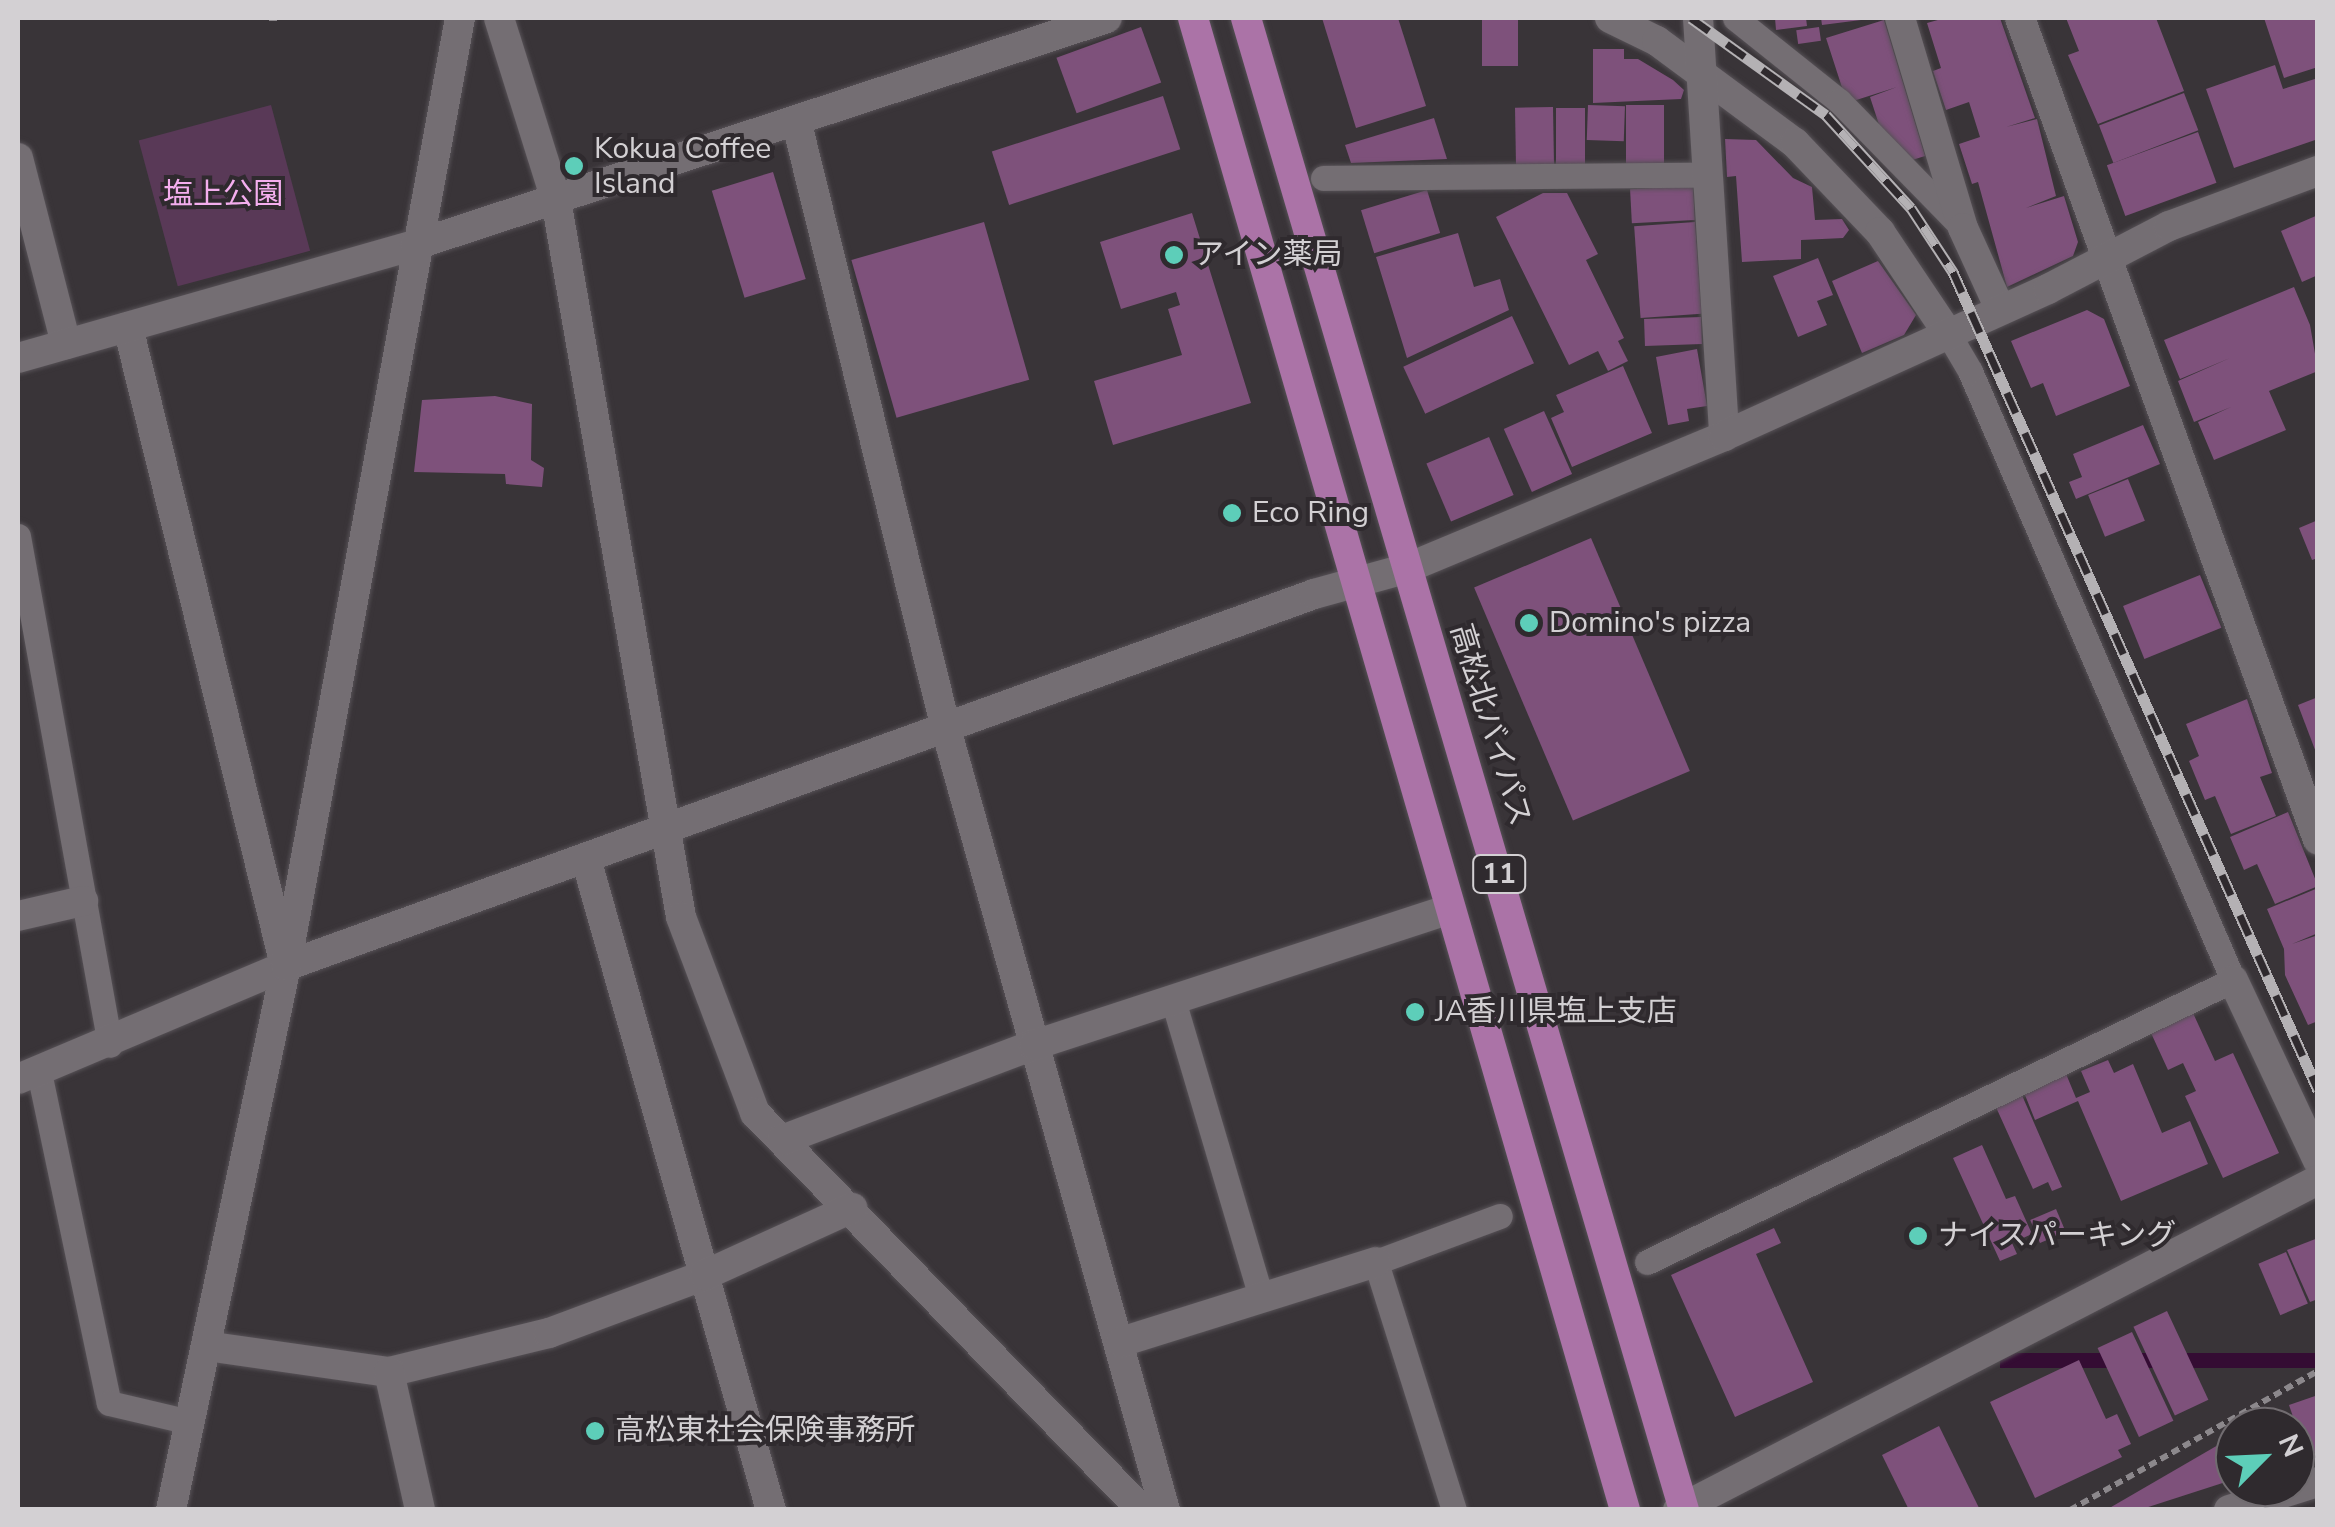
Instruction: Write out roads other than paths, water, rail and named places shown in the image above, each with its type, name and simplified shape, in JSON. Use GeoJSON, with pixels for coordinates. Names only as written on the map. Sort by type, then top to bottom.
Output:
{"type":"FeatureCollection","features":[{"type":"Feature","properties":{"kind":"highway","name":"11"},"geometry":{"type":"LineString","coordinates":[[1194,18],[1353,584],[1624,1510]]}},
{"type":"Feature","properties":{"kind":"highway","name":"高松北バイパス"},"geometry":{"type":"LineString","coordinates":[[1246,18],[1682,1508]]}},
{"type":"Feature","properties":{"kind":"street"},"geometry":{"type":"LineString","coordinates":[[171,1510],[286,966],[460,18]]}},
{"type":"Feature","properties":{"kind":"street"},"geometry":{"type":"LineString","coordinates":[[499,18],[556,200],[681,918],[708,999],[755,1113],[852,1208],[1142,1510]]}},
{"type":"Feature","properties":{"kind":"street"},"geometry":{"type":"LineString","coordinates":[[18,358],[416,246],[796,124],[1107,18]]}},
{"type":"Feature","properties":{"kind":"street"},"geometry":{"type":"LineString","coordinates":[[1610,18],[1700,70],[1774,125],[1856,204],[1947,332]]}},
{"type":"Feature","properties":{"kind":"street"},"geometry":{"type":"LineString","coordinates":[[1698,18],[1703,176],[1724,436]]}},
{"type":"Feature","properties":{"kind":"street"},"geometry":{"type":"LineString","coordinates":[[1900,18],[1963,228],[2000,309]]}},
{"type":"Feature","properties":{"kind":"street"},"geometry":{"type":"LineString","coordinates":[[2020,18],[2102,257],[2318,840]]}},
{"type":"Feature","properties":{"kind":"street"},"geometry":{"type":"LineString","coordinates":[[796,124],[946,730],[1121,1342],[1164,1510]]}},
{"type":"Feature","properties":{"kind":"street"},"geometry":{"type":"LineString","coordinates":[[18,158],[66,344]]}},
{"type":"Feature","properties":{"kind":"street"},"geometry":{"type":"LineString","coordinates":[[28,1075],[110,1045],[286,966],[1353,584],[1405,569],[1724,436],[2000,309],[2102,257],[2318,171]]}},
{"type":"Feature","properties":{"kind":"street"},"geometry":{"type":"LineString","coordinates":[[128,327],[286,966]]}},
{"type":"Feature","properties":{"kind":"street"},"geometry":{"type":"LineString","coordinates":[[586,859],[771,1510]]}},
{"type":"Feature","properties":{"kind":"street"},"geometry":{"type":"LineString","coordinates":[[18,916],[83,902]]}},
{"type":"Feature","properties":{"kind":"street"},"geometry":{"type":"LineString","coordinates":[[782,1140],[1034,1044],[1450,909]]}},
{"type":"Feature","properties":{"kind":"street"},"geometry":{"type":"LineString","coordinates":[[2234,980],[2318,1161]]}},
{"type":"Feature","properties":{"kind":"street"},"geometry":{"type":"LineString","coordinates":[[1682,1508],[2318,1180]]}},
{"type":"Feature","properties":{"kind":"street"},"geometry":{"type":"LineString","coordinates":[[206,1346],[389,1372],[549,1333],[705,1275],[852,1208]]}},
{"type":"Feature","properties":{"kind":"street"},"geometry":{"type":"LineString","coordinates":[[1121,1342],[1376,1262]]}},
{"type":"Feature","properties":{"kind":"street"},"geometry":{"type":"LineString","coordinates":[[389,1372],[420,1510]]}},
{"type":"Feature","properties":{"kind":"street"},"geometry":{"type":"LineString","coordinates":[[2229,1510],[2318,1482]]}},
{"type":"Feature","properties":{"kind":"lane"},"geometry":{"type":"LineString","coordinates":[[1735,18],[1839,102],[1963,228]]}},
{"type":"Feature","properties":{"kind":"lane"},"geometry":{"type":"LineString","coordinates":[[1323,178],[1703,176]]}},
{"type":"Feature","properties":{"kind":"lane"},"geometry":{"type":"LineString","coordinates":[[1646,1262],[2234,980],[1970,371],[1947,332]]}},
{"type":"Feature","properties":{"kind":"lane"},"geometry":{"type":"LineString","coordinates":[[18,536],[110,1045]]}},
{"type":"Feature","properties":{"kind":"lane"},"geometry":{"type":"LineString","coordinates":[[1173,1000],[1261,1297]]}},
{"type":"Feature","properties":{"kind":"lane"},"geometry":{"type":"LineString","coordinates":[[28,1075],[110,1403],[190,1422]]}},
{"type":"Feature","properties":{"kind":"lane"},"geometry":{"type":"LineString","coordinates":[[1454,1510],[1376,1262],[1500,1216]]}},
{"type":"Feature","properties":{"kind":"railway"},"geometry":{"type":"LineString","coordinates":[[1691,18],[1826,115],[1911,208],[1953,272],[2318,1090]]}},
{"type":"Feature","properties":{"kind":"place","name":"Kokua Coffee Island"},"geometry":{"type":"Point","coordinates":[574,166]}},
{"type":"Feature","properties":{"kind":"place","name":"アイン薬局"},"geometry":{"type":"Point","coordinates":[1174,255]}},
{"type":"Feature","properties":{"kind":"place","name":"Eco Ring"},"geometry":{"type":"Point","coordinates":[1232,513]}},
{"type":"Feature","properties":{"kind":"place","name":"Domino's pizza"},"geometry":{"type":"Point","coordinates":[1529,623]}},
{"type":"Feature","properties":{"kind":"place","name":"JA香川県塩上支店"},"geometry":{"type":"Point","coordinates":[1415,1012]}},
{"type":"Feature","properties":{"kind":"place","name":"ナイスパーキング"},"geometry":{"type":"Point","coordinates":[1918,1236]}},
{"type":"Feature","properties":{"kind":"place","name":"高松東社会保険事務所"},"geometry":{"type":"Point","coordinates":[595,1431]}},
{"type":"Feature","properties":{"kind":"park label","name":"塩上公園"},"geometry":{"type":"Point","coordinates":[223,195]}}]}
